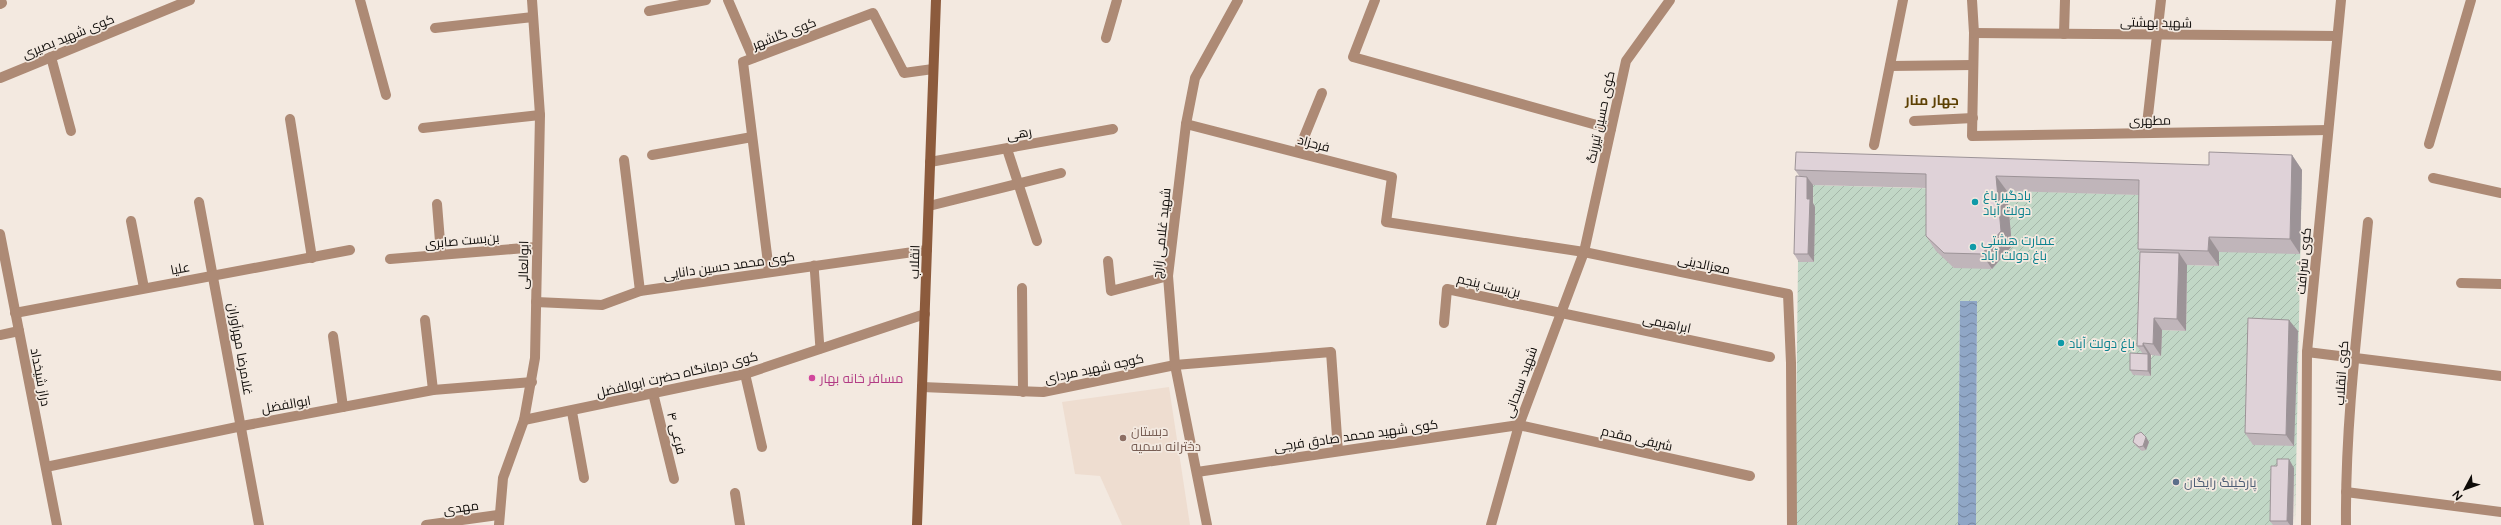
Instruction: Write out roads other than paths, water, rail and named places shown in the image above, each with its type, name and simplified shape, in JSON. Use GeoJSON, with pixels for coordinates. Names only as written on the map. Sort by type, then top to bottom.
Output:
{"type":"FeatureCollection","features":[{"type":"Feature","properties":{"kind":"main road","name":"انقلاب"},"geometry":{"type":"LineString","coordinates":[[917,525],[936,0]]}},
{"type":"Feature","properties":{"kind":"street","name":"کوی شهید بصیری"},"geometry":{"type":"LineString","coordinates":[[0,78],[190,0]]}},
{"type":"Feature","properties":{"kind":"street"},"geometry":{"type":"LineString","coordinates":[[360,0],[386,95]]}},
{"type":"Feature","properties":{"kind":"street","name":"ابوالعالی"},"geometry":{"type":"LineString","coordinates":[[499,520],[503,478],[524,420],[532,382],[535,358],[540,115],[532,0]]}},
{"type":"Feature","properties":{"kind":"street"},"geometry":{"type":"LineString","coordinates":[[649,11],[706,0]]}},
{"type":"Feature","properties":{"kind":"street"},"geometry":{"type":"LineString","coordinates":[[728,0],[753,58]]}},
{"type":"Feature","properties":{"kind":"street"},"geometry":{"type":"LineString","coordinates":[[1106,38],[1117,0]]}},
{"type":"Feature","properties":{"kind":"street","name":"شهید غلامی زارچ"},"geometry":{"type":"LineString","coordinates":[[1208,525],[1175,365],[1168,276],[1186,124],[1195,78],[1238,0]]}},
{"type":"Feature","properties":{"kind":"street"},"geometry":{"type":"LineString","coordinates":[[1375,0],[1353,57],[1611,129]]}},
{"type":"Feature","properties":{"kind":"street","name":"کوی حسین تیررنگ"},"geometry":{"type":"LineString","coordinates":[[1584,252],[1626,61],[1670,0]]}},
{"type":"Feature","properties":{"kind":"street"},"geometry":{"type":"LineString","coordinates":[[1874,145],[1903,0]]}},
{"type":"Feature","properties":{"kind":"street"},"geometry":{"type":"LineString","coordinates":[[1914,121],[1973,118],[1974,33],[1972,0]]}},
{"type":"Feature","properties":{"kind":"street"},"geometry":{"type":"LineString","coordinates":[[2064,34],[2065,0]]}},
{"type":"Feature","properties":{"kind":"street"},"geometry":{"type":"LineString","coordinates":[[2146,133],[2161,0]]}},
{"type":"Feature","properties":{"kind":"street","name":"کوی شرافت"},"geometry":{"type":"LineString","coordinates":[[2306,525],[2307,352],[2341,0]]}},
{"type":"Feature","properties":{"kind":"street"},"geometry":{"type":"LineString","coordinates":[[2429,144],[2471,0]]}},
{"type":"Feature","properties":{"kind":"street","name":"کوی گلشهر"},"geometry":{"type":"LineString","coordinates":[[769,271],[743,62],[873,13],[904,73],[934,69]]}},
{"type":"Feature","properties":{"kind":"street"},"geometry":{"type":"LineString","coordinates":[[435,28],[534,17]]}},
{"type":"Feature","properties":{"kind":"street","name":"شهید بهشتی"},"geometry":{"type":"LineString","coordinates":[[1974,33],[2156,36],[2337,36]]}},
{"type":"Feature","properties":{"kind":"street"},"geometry":{"type":"LineString","coordinates":[[50,57],[71,131]]}},
{"type":"Feature","properties":{"kind":"street"},"geometry":{"type":"LineString","coordinates":[[1890,66],[1974,65]]}},
{"type":"Feature","properties":{"kind":"street"},"geometry":{"type":"LineString","coordinates":[[1298,152],[1322,93]]}},
{"type":"Feature","properties":{"kind":"street"},"geometry":{"type":"LineString","coordinates":[[423,128],[540,115]]}},
{"type":"Feature","properties":{"kind":"street","name":"مطهری"},"geometry":{"type":"LineString","coordinates":[[1973,118],[1972,136],[2328,130]]}},
{"type":"Feature","properties":{"kind":"street"},"geometry":{"type":"LineString","coordinates":[[290,119],[312,258]]}},
{"type":"Feature","properties":{"kind":"street","name":"فرحزاد"},"geometry":{"type":"LineString","coordinates":[[1186,124],[1392,177],[1386,222]]}},
{"type":"Feature","properties":{"kind":"street","name":"رهی"},"geometry":{"type":"LineString","coordinates":[[930,162],[1113,129]]}},
{"type":"Feature","properties":{"kind":"street"},"geometry":{"type":"LineString","coordinates":[[652,155],[752,137]]}},
{"type":"Feature","properties":{"kind":"street"},"geometry":{"type":"LineString","coordinates":[[1007,149],[1037,241]]}},
{"type":"Feature","properties":{"kind":"street"},"geometry":{"type":"LineString","coordinates":[[624,160],[640,291]]}},
{"type":"Feature","properties":{"kind":"street"},"geometry":{"type":"LineString","coordinates":[[929,206],[1061,173]]}},
{"type":"Feature","properties":{"kind":"street"},"geometry":{"type":"LineString","coordinates":[[2433,178],[2501,193]]}},
{"type":"Feature","properties":{"kind":"street","name":"غلامرضا مهرآوران"},"geometry":{"type":"LineString","coordinates":[[200,202],[259,525]]}},
{"type":"Feature","properties":{"kind":"street"},"geometry":{"type":"LineString","coordinates":[[437,204],[441,254]]}},
{"type":"Feature","properties":{"kind":"street"},"geometry":{"type":"LineString","coordinates":[[131,221],[144,288]]}},
{"type":"Feature","properties":{"kind":"street","name":"معزالدینی"},"geometry":{"type":"LineString","coordinates":[[1386,222],[1584,252],[1788,294],[1791,363],[1792,525]]}},
{"type":"Feature","properties":{"kind":"street","name":"کوی انقلاب"},"geometry":{"type":"LineString","coordinates":[[2346,525],[2346,492],[2355,357],[2368,222]]}},
{"type":"Feature","properties":{"kind":"street","name":"دراز شیخداد"},"geometry":{"type":"LineString","coordinates":[[0,234],[57,525]]}},
{"type":"Feature","properties":{"kind":"street","name":"بن‌بست صابری"},"geometry":{"type":"LineString","coordinates":[[390,259],[537,247]]}},
{"type":"Feature","properties":{"kind":"street","name":"علیا"},"geometry":{"type":"LineString","coordinates":[[15,313],[214,274],[312,258],[350,250]]}},
{"type":"Feature","properties":{"kind":"street","name":"کوی محمد حسین دانایی"},"geometry":{"type":"LineString","coordinates":[[536,302],[602,305],[640,291],[769,271],[927,250]]}},
{"type":"Feature","properties":{"kind":"street","name":"شهید سبحانی"},"geometry":{"type":"LineString","coordinates":[[1491,525],[1519,425],[1559,314],[1584,252]]}},
{"type":"Feature","properties":{"kind":"street"},"geometry":{"type":"LineString","coordinates":[[1108,261],[1111,291],[1168,276]]}},
{"type":"Feature","properties":{"kind":"street"},"geometry":{"type":"LineString","coordinates":[[2461,283],[2501,284]]}},
{"type":"Feature","properties":{"kind":"street"},"geometry":{"type":"LineString","coordinates":[[1022,288],[1023,392]]}},
{"type":"Feature","properties":{"kind":"street","name":"بن‌بست پنجم"},"geometry":{"type":"LineString","coordinates":[[1444,323],[1447,289],[1559,314]]}},
{"type":"Feature","properties":{"kind":"street","name":"کوی درمانگاه حضرت ابوالفضل"},"geometry":{"type":"LineString","coordinates":[[524,420],[572,412],[745,374],[925,314]]}},
{"type":"Feature","properties":{"kind":"street","name":"ابراهیمی"},"geometry":{"type":"LineString","coordinates":[[1559,314],[1770,357]]}},
{"type":"Feature","properties":{"kind":"street"},"geometry":{"type":"LineString","coordinates":[[425,320],[434,390]]}},
{"type":"Feature","properties":{"kind":"street"},"geometry":{"type":"LineString","coordinates":[[0,335],[19,331]]}},
{"type":"Feature","properties":{"kind":"street"},"geometry":{"type":"LineString","coordinates":[[333,336],[343,407]]}},
{"type":"Feature","properties":{"kind":"street","name":"کوچه شهید مردای"},"geometry":{"type":"LineString","coordinates":[[922,387],[1042,392],[1175,365],[1331,352],[1338,451]]}},
{"type":"Feature","properties":{"kind":"street"},"geometry":{"type":"LineString","coordinates":[[2307,352],[2501,376]]}},
{"type":"Feature","properties":{"kind":"street"},"geometry":{"type":"LineString","coordinates":[[745,374],[762,447]]}},
{"type":"Feature","properties":{"kind":"street","name":"ابوالفضل"},"geometry":{"type":"LineString","coordinates":[[46,467],[242,426],[434,390],[532,382]]}},
{"type":"Feature","properties":{"kind":"street","name":"فرعی ۴"},"geometry":{"type":"LineString","coordinates":[[654,393],[674,479]]}},
{"type":"Feature","properties":{"kind":"street"},"geometry":{"type":"LineString","coordinates":[[572,412],[584,478]]}},
{"type":"Feature","properties":{"kind":"street","name":"کوی شهید محمد صادق فرجی"},"geometry":{"type":"LineString","coordinates":[[1197,472],[1519,425]]}},
{"type":"Feature","properties":{"kind":"street","name":"شریفی مقدم"},"geometry":{"type":"LineString","coordinates":[[1519,425],[1750,476]]}},
{"type":"Feature","properties":{"kind":"street"},"geometry":{"type":"LineString","coordinates":[[2346,492],[2501,512]]}},
{"type":"Feature","properties":{"kind":"street"},"geometry":{"type":"LineString","coordinates":[[735,493],[740,525]]}},
{"type":"Feature","properties":{"kind":"street","name":"مهدی"},"geometry":{"type":"LineString","coordinates":[[426,525],[499,520]]}},
{"type":"Feature","properties":{"kind":"lane"},"geometry":{"type":"LineString","coordinates":[[814,265],[820,349]]}},
{"type":"Feature","properties":{"kind":"water"},"geometry":{"type":"Polygon","coordinates":[[[1960,301],[1977,301],[1976,525],[1958,525],[1960,301]]]}},
{"type":"Feature","properties":{"kind":"place","name":"بادگیر باغ دولت آباد"},"geometry":{"type":"Point","coordinates":[1975,202]}},
{"type":"Feature","properties":{"kind":"place","name":"عمارت هشتی باغ دولت آباد"},"geometry":{"type":"Point","coordinates":[1973,247]}},
{"type":"Feature","properties":{"kind":"place","name":"باغ دولت آباد"},"geometry":{"type":"Point","coordinates":[2061,343]}},
{"type":"Feature","properties":{"kind":"place","name":"مسافر خانه بهار"},"geometry":{"type":"Point","coordinates":[812,378]}},
{"type":"Feature","properties":{"kind":"place","name":"دبستان دخترانه سمیه"},"geometry":{"type":"Point","coordinates":[1123,438]}},
{"type":"Feature","properties":{"kind":"place","name":"پارکینگ رایگان"},"geometry":{"type":"Point","coordinates":[2176,482]}},
{"type":"Feature","properties":{"kind":"district","name":"جهار منار"},"geometry":{"type":"Point","coordinates":[1932,100]}}]}
